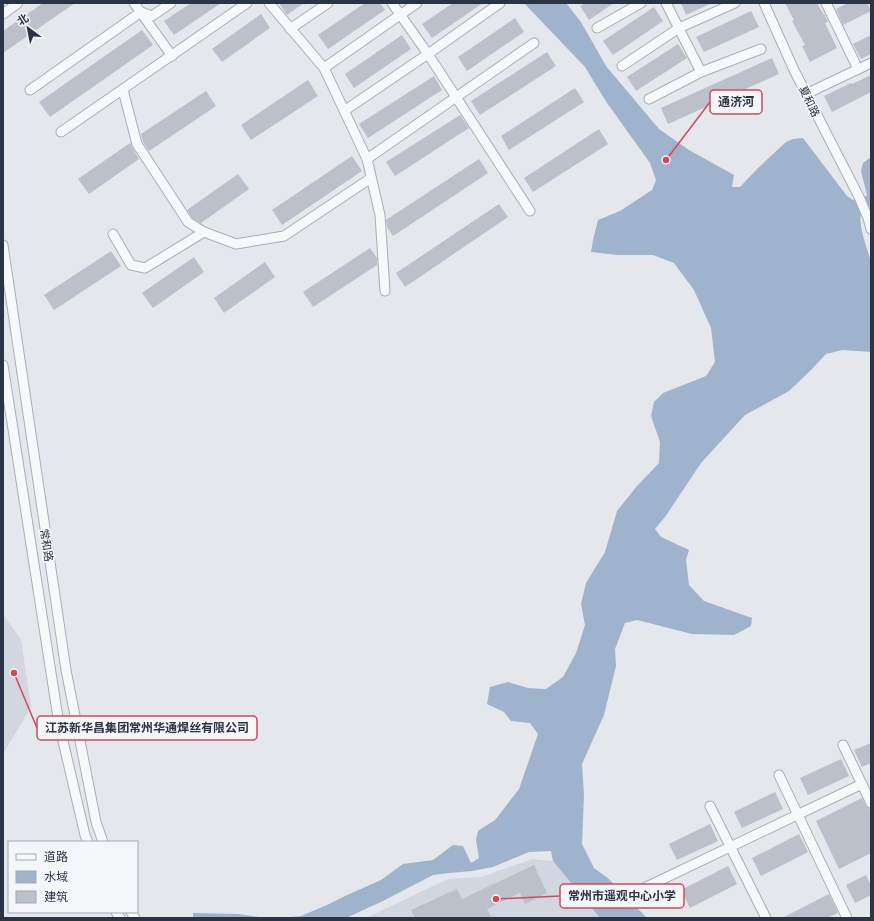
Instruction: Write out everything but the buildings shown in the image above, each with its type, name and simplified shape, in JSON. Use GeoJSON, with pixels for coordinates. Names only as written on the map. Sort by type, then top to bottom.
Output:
{"type":"FeatureCollection","features":[{"type":"Feature","properties":{"kind":"street"},"geometry":{"type":"LineString","coordinates":[[3,14],[18,3]]}},
{"type":"Feature","properties":{"kind":"street"},"geometry":{"type":"LineString","coordinates":[[134,3],[172,56]]}},
{"type":"Feature","properties":{"kind":"street"},"geometry":{"type":"LineString","coordinates":[[141,12],[152,16],[171,3]]}},
{"type":"Feature","properties":{"kind":"street"},"geometry":{"type":"LineString","coordinates":[[61,132],[248,3]]}},
{"type":"Feature","properties":{"kind":"street"},"geometry":{"type":"LineString","coordinates":[[268,3],[324,68],[367,159],[380,215],[385,291]]}},
{"type":"Feature","properties":{"kind":"street"},"geometry":{"type":"LineString","coordinates":[[290,29],[328,3]]}},
{"type":"Feature","properties":{"kind":"street"},"geometry":{"type":"LineString","coordinates":[[392,3],[428,54],[530,211]]}},
{"type":"Feature","properties":{"kind":"street"},"geometry":{"type":"LineString","coordinates":[[324,68],[417,3]]}},
{"type":"Feature","properties":{"kind":"street"},"geometry":{"type":"LineString","coordinates":[[344,111],[500,3]]}},
{"type":"Feature","properties":{"kind":"street"},"geometry":{"type":"LineString","coordinates":[[597,28],[641,3]]}},
{"type":"Feature","properties":{"kind":"street"},"geometry":{"type":"LineString","coordinates":[[666,3],[701,72]]}},
{"type":"Feature","properties":{"kind":"street"},"geometry":{"type":"LineString","coordinates":[[622,66],[679,28],[735,3]]}},
{"type":"Feature","properties":{"kind":"street","name":"夏和路"},"geometry":{"type":"LineString","coordinates":[[764,3],[806,94],[859,197],[871,229]]}},
{"type":"Feature","properties":{"kind":"street"},"geometry":{"type":"LineString","coordinates":[[826,3],[858,69]]}},
{"type":"Feature","properties":{"kind":"street"},"geometry":{"type":"LineString","coordinates":[[30,90],[141,12]]}},
{"type":"Feature","properties":{"kind":"street"},"geometry":{"type":"LineString","coordinates":[[367,159],[534,43]]}},
{"type":"Feature","properties":{"kind":"street"},"geometry":{"type":"LineString","coordinates":[[649,99],[701,72],[761,50]]}},
{"type":"Feature","properties":{"kind":"street"},"geometry":{"type":"LineString","coordinates":[[806,94],[871,63]]}},
{"type":"Feature","properties":{"kind":"street"},"geometry":{"type":"LineString","coordinates":[[123,90],[137,144],[188,222],[204,232],[236,244],[284,236],[371,178]]}},
{"type":"Feature","properties":{"kind":"street"},"geometry":{"type":"LineString","coordinates":[[112,234],[131,265],[145,268],[204,232]]}},
{"type":"Feature","properties":{"kind":"street","name":"常和路"},"geometry":{"type":"LineString","coordinates":[[3,245],[66,670],[96,822],[103,841]]}},
{"type":"Feature","properties":{"kind":"street","name":"常和路"},"geometry":{"type":"LineString","coordinates":[[3,365],[59,724],[88,841]]}},
{"type":"Feature","properties":{"kind":"street"},"geometry":{"type":"LineString","coordinates":[[843,744],[871,803]]}},
{"type":"Feature","properties":{"kind":"street"},"geometry":{"type":"LineString","coordinates":[[779,775],[847,918]]}},
{"type":"Feature","properties":{"kind":"street"},"geometry":{"type":"LineString","coordinates":[[642,889],[862,784]]}},
{"type":"Feature","properties":{"kind":"street"},"geometry":{"type":"LineString","coordinates":[[710,806],[766,918]]}},
{"type":"Feature","properties":{"kind":"shaded area"},"geometry":{"type":"Polygon","coordinates":[[[3,614],[21,640],[31,707],[3,754],[3,614]]]}},
{"type":"Feature","properties":{"kind":"shaded area"},"geometry":{"type":"Polygon","coordinates":[[[532,859],[553,861],[600,918],[366,918],[448,879],[481,877],[532,859]]]}},
{"type":"Feature","properties":{"kind":"water"},"geometry":{"type":"Polygon","coordinates":[[[524,3],[566,3],[581,22],[606,66],[659,129],[689,150],[734,175],[732,187],[740,187],[786,142],[793,139],[803,138],[847,196],[853,200],[864,198],[867,195],[861,171],[863,163],[871,157],[871,210],[861,213],[860,218],[863,237],[871,261],[871,352],[843,350],[826,354],[789,391],[745,415],[701,463],[665,517],[655,529],[661,537],[689,550],[686,560],[689,585],[704,601],[752,618],[751,626],[734,635],[692,634],[637,620],[625,623],[615,649],[616,666],[604,715],[582,764],[584,795],[582,844],[594,868],[609,879],[647,918],[600,918],[553,861],[551,851],[529,852],[493,867],[433,875],[346,918],[281,918],[301,916],[327,905],[381,880],[403,864],[433,860],[453,845],[463,846],[471,863],[479,858],[476,840],[478,831],[495,820],[519,789],[538,734],[530,723],[511,721],[504,712],[487,704],[490,687],[508,682],[528,688],[546,689],[563,677],[576,653],[585,625],[581,604],[586,583],[605,552],[617,511],[637,486],[659,463],[660,442],[651,416],[654,402],[663,393],[706,376],[715,362],[711,328],[694,290],[674,263],[653,255],[618,255],[591,252],[598,220],[620,211],[652,190],[656,180],[650,163],[607,103],[585,67],[524,3]]]}},
{"type":"Feature","properties":{"kind":"water"},"geometry":{"type":"Polygon","coordinates":[[[193,913],[238,914],[267,918],[193,918],[193,913]]]}},
{"type":"Feature","properties":{"kind":"place","name":"通济河"},"geometry":{"type":"Point","coordinates":[666,160]}},
{"type":"Feature","properties":{"kind":"place","name":"江苏新华昌集团常州华通焊丝有限公司"},"geometry":{"type":"Point","coordinates":[14,673]}},
{"type":"Feature","properties":{"kind":"place","name":"常州市遥观中心小学"},"geometry":{"type":"Point","coordinates":[496,899]}}]}
